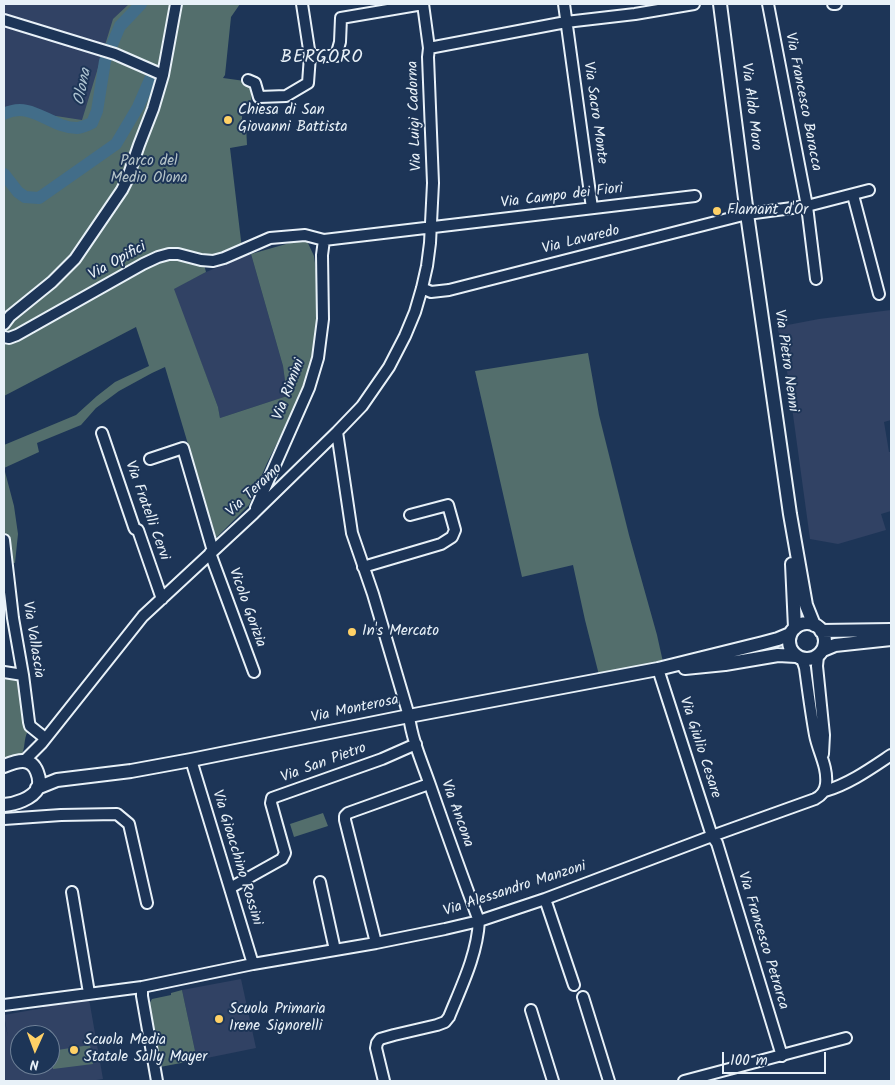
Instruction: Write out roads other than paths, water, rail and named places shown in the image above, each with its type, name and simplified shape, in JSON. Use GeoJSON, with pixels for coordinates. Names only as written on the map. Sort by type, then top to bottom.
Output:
{"type":"FeatureCollection","features":[{"type":"Feature","properties":{"kind":"main road","name":"Via Aldo Moro"},"geometry":{"type":"LineString","coordinates":[[720,4],[747,214]]}},
{"type":"Feature","properties":{"kind":"main road","name":"Via Pietro Nenni"},"geometry":{"type":"LineString","coordinates":[[747,214],[790,514],[806,605],[818,628]]}},
{"type":"Feature","properties":{"kind":"main road","name":"Via Pietro Nenni"},"geometry":{"type":"LineString","coordinates":[[790,514],[793,631]]}},
{"type":"Feature","properties":{"kind":"main road"},"geometry":{"type":"LineString","coordinates":[[891,630],[818,628],[808,623],[801,624],[793,631],[789,642],[791,650],[799,657],[811,659],[835,645],[891,640]]}},
{"type":"Feature","properties":{"kind":"main road"},"geometry":{"type":"LineString","coordinates":[[818,628],[824,636],[825,644],[821,653]]}},
{"type":"Feature","properties":{"kind":"main road","name":"Via Monterosa"},"geometry":{"type":"LineString","coordinates":[[34,773],[57,780],[131,771],[191,760],[658,669],[770,641],[793,631]]}},
{"type":"Feature","properties":{"kind":"main road","name":"Via Monterosa"},"geometry":{"type":"LineString","coordinates":[[658,669],[726,664],[778,655],[799,657]]}},
{"type":"Feature","properties":{"kind":"main road"},"geometry":{"type":"LineString","coordinates":[[4,766],[13,762],[34,773],[29,796],[19,802],[4,805]]}},
{"type":"Feature","properties":{"kind":"street","name":"Via Opifici"},"geometry":{"type":"LineString","coordinates":[[4,324],[10,316],[52,282],[75,259],[122,190],[153,109],[163,75],[176,4]]}},
{"type":"Feature","properties":{"kind":"street"},"geometry":{"type":"LineString","coordinates":[[248,80],[255,83],[259,97],[286,96],[308,82],[310,56],[302,4]]}},
{"type":"Feature","properties":{"kind":"street"},"geometry":{"type":"LineString","coordinates":[[310,56],[336,56],[340,42],[341,18],[423,4]]}},
{"type":"Feature","properties":{"kind":"street","name":"Via Luigi Cadorna"},"geometry":{"type":"LineString","coordinates":[[423,4],[429,48],[433,183],[432,227]]}},
{"type":"Feature","properties":{"kind":"street","name":"Via Sacro Monte"},"geometry":{"type":"LineString","coordinates":[[564,4],[592,208]]}},
{"type":"Feature","properties":{"kind":"street"},"geometry":{"type":"LineString","coordinates":[[429,48],[566,22],[635,14],[694,4]]}},
{"type":"Feature","properties":{"kind":"street","name":"Via Francesco Baracca"},"geometry":{"type":"LineString","coordinates":[[768,4],[807,206],[816,279]]}},
{"type":"Feature","properties":{"kind":"street"},"geometry":{"type":"LineString","coordinates":[[4,20],[114,54],[163,75]]}},
{"type":"Feature","properties":{"kind":"street","name":"Via Lavaredo"},"geometry":{"type":"LineString","coordinates":[[422,288],[431,292],[449,290],[747,214],[807,206],[869,190]]}},
{"type":"Feature","properties":{"kind":"street"},"geometry":{"type":"LineString","coordinates":[[853,195],[879,294]]}},
{"type":"Feature","properties":{"kind":"street","name":"Via Campo dei Fiori"},"geometry":{"type":"LineString","coordinates":[[432,227],[695,196]]}},
{"type":"Feature","properties":{"kind":"street","name":"Via Opifici"},"geometry":{"type":"LineString","coordinates":[[4,337],[9,338],[17,335],[158,257],[169,254],[212,261],[224,258],[270,238],[305,235],[324,240],[432,227]]}},
{"type":"Feature","properties":{"kind":"street","name":"Via Teramo"},"geometry":{"type":"LineString","coordinates":[[34,773],[36,754],[43,741],[143,616],[254,513],[362,406],[389,367],[414,312],[427,266],[432,227]]}},
{"type":"Feature","properties":{"kind":"street","name":"Via Rimini"},"geometry":{"type":"LineString","coordinates":[[254,513],[309,388],[318,358],[323,319],[322,255],[324,240]]}},
{"type":"Feature","properties":{"kind":"street","name":"Via Ancona"},"geometry":{"type":"LineString","coordinates":[[337,432],[352,534],[373,594],[409,716],[411,729],[429,784],[479,921]]}},
{"type":"Feature","properties":{"kind":"street","name":"Via Fratelli Cervi"},"geometry":{"type":"LineString","coordinates":[[102,433],[135,529],[138,530],[162,598]]}},
{"type":"Feature","properties":{"kind":"street","name":"Vicolo Gorizia"},"geometry":{"type":"LineString","coordinates":[[150,459],[183,448],[212,552],[254,672]]}},
{"type":"Feature","properties":{"kind":"street"},"geometry":{"type":"LineString","coordinates":[[363,566],[441,544],[452,537],[455,530],[448,505],[410,515]]}},
{"type":"Feature","properties":{"kind":"street","name":"Via Vallascia"},"geometry":{"type":"LineString","coordinates":[[4,540],[13,618],[30,726],[43,741]]}},
{"type":"Feature","properties":{"kind":"street"},"geometry":{"type":"LineString","coordinates":[[821,653],[817,666],[824,735],[825,791]]}},
{"type":"Feature","properties":{"kind":"street"},"geometry":{"type":"LineString","coordinates":[[799,657],[805,668],[815,737],[823,760]]}},
{"type":"Feature","properties":{"kind":"street","name":"Via Giulio Cesare"},"geometry":{"type":"LineString","coordinates":[[658,669],[712,836]]}},
{"type":"Feature","properties":{"kind":"street"},"geometry":{"type":"LineString","coordinates":[[4,672],[23,675]]}},
{"type":"Feature","properties":{"kind":"street","name":"Via San Pietro"},"geometry":{"type":"LineString","coordinates":[[230,888],[282,859],[285,853],[271,802],[272,798],[382,760],[416,744]]}},
{"type":"Feature","properties":{"kind":"street","name":"Via Alessandro Manzoni"},"geometry":{"type":"LineString","coordinates":[[4,1005],[89,993],[142,988],[253,964],[376,943],[479,921],[545,899],[815,799],[825,791],[846,783],[891,755]]}},
{"type":"Feature","properties":{"kind":"street","name":"Via Gioacchino Rossini"},"geometry":{"type":"LineString","coordinates":[[191,760],[253,964]]}},
{"type":"Feature","properties":{"kind":"street"},"geometry":{"type":"LineString","coordinates":[[376,943],[345,816],[348,813],[429,784]]}},
{"type":"Feature","properties":{"kind":"street"},"geometry":{"type":"LineString","coordinates":[[4,819],[117,814],[129,824],[146,903]]}},
{"type":"Feature","properties":{"kind":"street","name":"Via Francesco Petrarca"},"geometry":{"type":"LineString","coordinates":[[712,836],[717,843],[782,1056]]}},
{"type":"Feature","properties":{"kind":"street"},"geometry":{"type":"LineString","coordinates":[[320,882],[335,950]]}},
{"type":"Feature","properties":{"kind":"street"},"geometry":{"type":"LineString","coordinates":[[72,892],[89,993]]}},
{"type":"Feature","properties":{"kind":"street"},"geometry":{"type":"LineString","coordinates":[[545,899],[574,985]]}},
{"type":"Feature","properties":{"kind":"street"},"geometry":{"type":"LineString","coordinates":[[384,1081],[376,1048],[377,1043],[380,1039],[437,1025],[445,1022],[450,1017],[472,959],[478,937],[479,921]]}},
{"type":"Feature","properties":{"kind":"street"},"geometry":{"type":"LineString","coordinates":[[142,988],[157,1081]]}},
{"type":"Feature","properties":{"kind":"street"},"geometry":{"type":"LineString","coordinates":[[583,997],[609,1081]]}},
{"type":"Feature","properties":{"kind":"street"},"geometry":{"type":"LineString","coordinates":[[531,1010],[553,1081]]}},
{"type":"Feature","properties":{"kind":"street"},"geometry":{"type":"LineString","coordinates":[[684,1081],[846,1038]]}},
{"type":"Feature","properties":{"kind":"waterway","name":"Olona"},"geometry":{"type":"LineString","coordinates":[[4,114],[23,110],[67,127],[77,128],[92,123],[97,111],[105,61],[120,26],[141,4]]}},
{"type":"Feature","properties":{"kind":"waterway","name":"Olona"},"geometry":{"type":"LineString","coordinates":[[4,174],[18,192],[25,197],[39,198],[116,144],[138,107],[152,75]]}},
{"type":"Feature","properties":{"kind":"place","name":"Chiesa di San Giovanni Battista"},"geometry":{"type":"Point","coordinates":[228,120]}},
{"type":"Feature","properties":{"kind":"place","name":"Flamant d'Or"},"geometry":{"type":"Point","coordinates":[717,211]}},
{"type":"Feature","properties":{"kind":"place","name":"In's Mercato"},"geometry":{"type":"Point","coordinates":[352,632]}},
{"type":"Feature","properties":{"kind":"place","name":"Scuola Primaria Irene Signorelli"},"geometry":{"type":"Point","coordinates":[219,1019]}},
{"type":"Feature","properties":{"kind":"place","name":"Scuola Media Statale Sally Mayer"},"geometry":{"type":"Point","coordinates":[74,1050]}},
{"type":"Feature","properties":{"kind":"district","name":"BERGORO"},"geometry":{"type":"Point","coordinates":[322,59]}},
{"type":"Feature","properties":{"kind":"park label","name":"Parco del Medio Olona"},"geometry":{"type":"Point","coordinates":[149,170]}}]}
